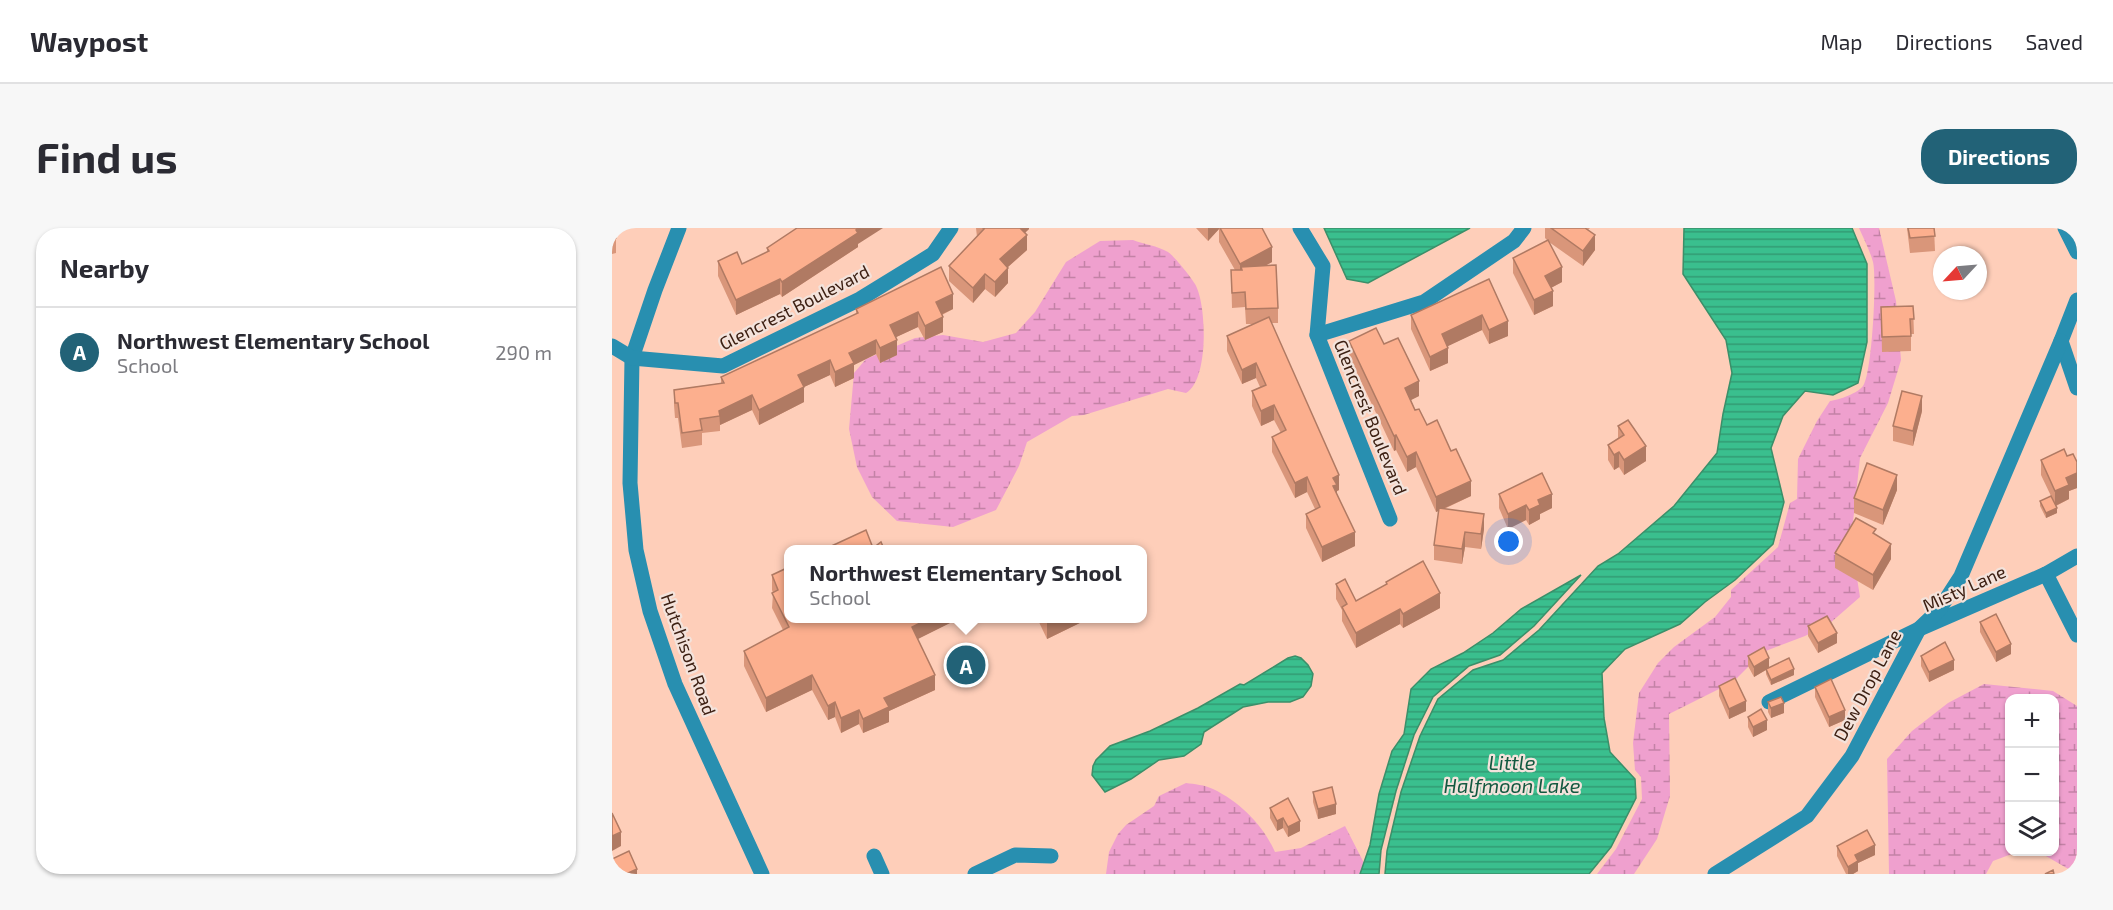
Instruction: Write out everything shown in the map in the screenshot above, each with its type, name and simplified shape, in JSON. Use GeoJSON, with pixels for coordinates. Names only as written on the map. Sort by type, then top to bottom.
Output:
{"type":"FeatureCollection","features":[{"type":"Feature","properties":{"kind":"street","name":"Hutchison Road"},"geometry":{"type":"LineString","coordinates":[[680,228],[655,290],[632,358],[630,483],[636,550],[650,611],[675,684],[762,874]]}},
{"type":"Feature","properties":{"kind":"street","name":"Glencrest Boulevard"},"geometry":{"type":"LineString","coordinates":[[632,358],[723,366],[860,299],[933,254],[951,228]]}},
{"type":"Feature","properties":{"kind":"street","name":"Glencrest Boulevard"},"geometry":{"type":"LineString","coordinates":[[1300,228],[1323,266],[1317,334],[1390,519]]}},
{"type":"Feature","properties":{"kind":"street"},"geometry":{"type":"LineString","coordinates":[[1317,334],[1424,302],[1515,241],[1524,228]]}},
{"type":"Feature","properties":{"kind":"street"},"geometry":{"type":"LineString","coordinates":[[2065,228],[2077,252]]}},
{"type":"Feature","properties":{"kind":"street","name":"Dew Drop Lane"},"geometry":{"type":"LineString","coordinates":[[1715,874],[1807,816],[1852,756],[1919,629],[1939,610],[1961,576],[2077,300]]}},
{"type":"Feature","properties":{"kind":"street"},"geometry":{"type":"LineString","coordinates":[[2061,341],[2077,388]]}},
{"type":"Feature","properties":{"kind":"street"},"geometry":{"type":"LineString","coordinates":[[612,346],[632,358]]}},
{"type":"Feature","properties":{"kind":"street","name":"Misty Lane"},"geometry":{"type":"LineString","coordinates":[[1770,702],[1919,629],[2046,574],[2077,556]]}},
{"type":"Feature","properties":{"kind":"street"},"geometry":{"type":"LineString","coordinates":[[2046,574],[2077,635]]}},
{"type":"Feature","properties":{"kind":"street"},"geometry":{"type":"LineString","coordinates":[[975,874],[1015,855],[1052,856]]}},
{"type":"Feature","properties":{"kind":"street"},"geometry":{"type":"LineString","coordinates":[[874,856],[882,874]]}},
{"type":"Feature","properties":{"kind":"green space"},"geometry":{"type":"Polygon","coordinates":[[[1859,228],[1879,228],[1896,301],[1901,360],[1888,403],[1860,458],[1851,540],[1860,597],[1829,624],[1763,652],[1733,682],[1669,714],[1670,796],[1657,839],[1634,874],[1597,874],[1616,849],[1642,799],[1641,777],[1635,770],[1633,743],[1639,693],[1658,663],[1674,647],[1715,617],[1731,597],[1731,590],[1778,547],[1790,503],[1797,499],[1798,459],[1817,421],[1830,401],[1848,396],[1863,386],[1871,346],[1874,271],[1872,258],[1859,228]]]}},
{"type":"Feature","properties":{"kind":"green space"},"geometry":{"type":"Polygon","coordinates":[[[1133,240],[1168,252],[1195,284],[1202,308],[1204,342],[1199,374],[1193,386],[1186,393],[1168,389],[1084,415],[1072,416],[1027,442],[1019,466],[996,510],[953,527],[897,521],[872,497],[857,467],[849,429],[854,373],[866,359],[915,338],[943,335],[983,342],[1016,333],[1035,312],[1066,262],[1100,241],[1133,240]]]}},
{"type":"Feature","properties":{"kind":"green space"},"geometry":{"type":"Polygon","coordinates":[[[1984,684],[2053,691],[2058,694],[2005,694],[2006,856],[1993,861],[1986,874],[1889,874],[1887,759],[1912,731],[1948,703],[1984,684]]]}},
{"type":"Feature","properties":{"kind":"green space"},"geometry":{"type":"Polygon","coordinates":[[[2059,695],[2077,706],[2077,874],[2046,856],[2059,856],[2059,695]]]}},
{"type":"Feature","properties":{"kind":"green space"},"geometry":{"type":"Polygon","coordinates":[[[1186,783],[1200,785],[1223,794],[1250,815],[1275,852],[1301,848],[1345,826],[1364,863],[1360,874],[1106,874],[1109,852],[1118,834],[1126,825],[1154,806],[1159,796],[1186,783]]]}},
{"type":"Feature","properties":{"kind":"water"},"geometry":{"type":"Polygon","coordinates":[[[1324,228],[1470,228],[1368,283],[1347,279],[1324,228]]]}},
{"type":"Feature","properties":{"kind":"water","name":"Little Halfmoon Lake"},"geometry":{"type":"Polygon","coordinates":[[[1684,228],[1852,228],[1867,264],[1867,342],[1858,383],[1833,395],[1805,391],[1783,416],[1771,448],[1784,502],[1773,544],[1735,580],[1680,624],[1625,649],[1602,673],[1604,718],[1610,752],[1635,779],[1636,798],[1611,847],[1589,874],[1385,874],[1387,851],[1401,792],[1420,736],[1438,699],[1473,670],[1503,660],[1539,630],[1598,566],[1618,554],[1674,506],[1717,453],[1732,373],[1726,340],[1683,274],[1684,228]]]}},
{"type":"Feature","properties":{"kind":"water"},"geometry":{"type":"Polygon","coordinates":[[[1581,575],[1534,626],[1500,655],[1469,666],[1433,697],[1414,735],[1396,791],[1381,850],[1379,874],[1360,874],[1370,845],[1379,794],[1392,751],[1404,734],[1411,689],[1431,669],[1463,653],[1493,633],[1521,609],[1581,575]]]}},
{"type":"Feature","properties":{"kind":"water"},"geometry":{"type":"Polygon","coordinates":[[[1295,656],[1308,665],[1313,674],[1311,686],[1303,697],[1290,702],[1268,702],[1243,707],[1204,732],[1201,744],[1184,756],[1159,760],[1131,779],[1105,792],[1092,775],[1096,760],[1110,746],[1150,731],[1198,708],[1295,656]]]}},
{"type":"Feature","properties":{"kind":"building"},"geometry":{"type":"Polygon","coordinates":[[[612,228],[615,228],[616,238],[612,239],[612,228]]]}},
{"type":"Feature","properties":{"kind":"building"},"geometry":{"type":"Polygon","coordinates":[[[797,228],[859,228],[856,230],[858,233],[782,282],[780,279],[736,300],[718,261],[737,252],[742,264],[769,251],[767,248],[797,228]]]}},
{"type":"Feature","properties":{"kind":"building"},"geometry":{"type":"Polygon","coordinates":[[[983,228],[1020,228],[1027,235],[1000,259],[1008,268],[995,282],[985,274],[973,288],[949,266],[983,228]]]}},
{"type":"Feature","properties":{"kind":"building"},"geometry":{"type":"Polygon","coordinates":[[[1220,228],[1262,228],[1272,247],[1240,264],[1220,228]]]}},
{"type":"Feature","properties":{"kind":"building"},"geometry":{"type":"Polygon","coordinates":[[[1551,228],[1585,228],[1595,235],[1583,251],[1551,228]]]}},
{"type":"Feature","properties":{"kind":"building"},"geometry":{"type":"Polygon","coordinates":[[[1908,228],[1934,228],[1935,236],[1910,238],[1908,228]]]}},
{"type":"Feature","properties":{"kind":"building"},"geometry":{"type":"Polygon","coordinates":[[[1548,240],[1562,267],[1545,276],[1553,291],[1534,300],[1513,258],[1548,240]]]}},
{"type":"Feature","properties":{"kind":"building"},"geometry":{"type":"Polygon","coordinates":[[[1276,265],[1278,308],[1246,309],[1245,292],[1232,293],[1231,270],[1242,270],[1241,267],[1276,265]]]}},
{"type":"Feature","properties":{"kind":"building"},"geometry":{"type":"Polygon","coordinates":[[[941,267],[953,294],[936,302],[943,317],[925,326],[918,312],[890,325],[897,340],[880,348],[876,340],[849,353],[854,363],[835,372],[830,360],[798,375],[804,387],[759,410],[752,395],[719,411],[720,416],[700,419],[702,430],[682,433],[674,390],[724,383],[721,377],[858,313],[856,309],[941,267]]]}},
{"type":"Feature","properties":{"kind":"building"},"geometry":{"type":"Polygon","coordinates":[[[1489,279],[1508,321],[1489,330],[1482,315],[1442,334],[1448,348],[1430,357],[1411,315],[1489,279]]]}},
{"type":"Feature","properties":{"kind":"building"},"geometry":{"type":"Polygon","coordinates":[[[1913,306],[1914,319],[1910,319],[1911,336],[1882,337],[1881,307],[1913,306]]]}},
{"type":"Feature","properties":{"kind":"building"},"geometry":{"type":"Polygon","coordinates":[[[1269,317],[1339,475],[1333,478],[1337,485],[1333,486],[1355,532],[1322,547],[1306,514],[1320,507],[1307,477],[1295,483],[1272,437],[1286,430],[1274,405],[1261,411],[1252,391],[1266,385],[1256,363],[1242,370],[1227,336],[1269,317]]]}},
{"type":"Feature","properties":{"kind":"building"},"geometry":{"type":"Polygon","coordinates":[[[1376,328],[1384,344],[1398,338],[1419,381],[1405,388],[1415,410],[1419,409],[1427,425],[1437,420],[1451,451],[1456,449],[1471,481],[1436,497],[1416,452],[1407,457],[1396,435],[1394,436],[1349,341],[1376,328]]]}},
{"type":"Feature","properties":{"kind":"building"},"geometry":{"type":"Polygon","coordinates":[[[1902,391],[1922,396],[1913,431],[1893,426],[1902,391]]]}},
{"type":"Feature","properties":{"kind":"building"},"geometry":{"type":"Polygon","coordinates":[[[1628,420],[1646,446],[1624,460],[1619,452],[1614,455],[1608,445],[1624,435],[1618,426],[1628,420]]]}},
{"type":"Feature","properties":{"kind":"building"},"geometry":{"type":"Polygon","coordinates":[[[2064,449],[2067,456],[2073,454],[2077,462],[2077,473],[2066,478],[2069,485],[2055,491],[2041,460],[2064,449]]]}},
{"type":"Feature","properties":{"kind":"building"},"geometry":{"type":"Polygon","coordinates":[[[1867,463],[1897,475],[1883,510],[1854,498],[1867,463]]]}},
{"type":"Feature","properties":{"kind":"building"},"geometry":{"type":"Polygon","coordinates":[[[1542,473],[1552,494],[1538,500],[1540,505],[1529,510],[1526,505],[1508,514],[1499,494],[1542,473]]]}},
{"type":"Feature","properties":{"kind":"building"},"geometry":{"type":"Polygon","coordinates":[[[2051,496],[2057,508],[2046,513],[2040,501],[2051,496]]]}},
{"type":"Feature","properties":{"kind":"building"},"geometry":{"type":"Polygon","coordinates":[[[1439,508],[1484,514],[1481,534],[1465,532],[1462,549],[1434,545],[1439,508]]]}},
{"type":"Feature","properties":{"kind":"building"},"geometry":{"type":"Polygon","coordinates":[[[1856,518],[1876,529],[1873,533],[1891,544],[1873,575],[1835,553],[1856,518]]]}},
{"type":"Feature","properties":{"kind":"building"},"geometry":{"type":"Polygon","coordinates":[[[866,530],[872,545],[834,545],[866,530]]]}},
{"type":"Feature","properties":{"kind":"building"},"geometry":{"type":"Polygon","coordinates":[[[1423,561],[1440,593],[1403,614],[1400,609],[1356,633],[1342,607],[1347,604],[1336,584],[1345,579],[1356,601],[1423,561]]]}},
{"type":"Feature","properties":{"kind":"building"},"geometry":{"type":"Polygon","coordinates":[[[784,569],[784,617],[772,593],[778,590],[772,575],[784,569]]]}},
{"type":"Feature","properties":{"kind":"building"},"geometry":{"type":"Polygon","coordinates":[[[1996,614],[2011,644],[1996,652],[1980,622],[1996,614]]]}},
{"type":"Feature","properties":{"kind":"building"},"geometry":{"type":"Polygon","coordinates":[[[1827,616],[1837,633],[1818,643],[1808,626],[1827,616]]]}},
{"type":"Feature","properties":{"kind":"building"},"geometry":{"type":"Polygon","coordinates":[[[787,623],[920,623],[912,627],[935,675],[884,698],[889,707],[863,719],[859,710],[841,718],[835,702],[828,706],[812,675],[766,698],[744,651],[789,627],[787,623]]]}},
{"type":"Feature","properties":{"kind":"building"},"geometry":{"type":"Polygon","coordinates":[[[1945,642],[1954,660],[1929,672],[1921,656],[1945,642]]]}},
{"type":"Feature","properties":{"kind":"building"},"geometry":{"type":"Polygon","coordinates":[[[1764,647],[1769,658],[1754,667],[1748,656],[1764,647]]]}},
{"type":"Feature","properties":{"kind":"building"},"geometry":{"type":"Polygon","coordinates":[[[1789,658],[1794,669],[1771,680],[1766,669],[1789,658]]]}},
{"type":"Feature","properties":{"kind":"building"},"geometry":{"type":"Polygon","coordinates":[[[1735,678],[1746,701],[1729,709],[1719,686],[1735,678]]]}},
{"type":"Feature","properties":{"kind":"building"},"geometry":{"type":"Polygon","coordinates":[[[1831,679],[1845,710],[1829,717],[1815,687],[1831,679]]]}},
{"type":"Feature","properties":{"kind":"building"},"geometry":{"type":"Polygon","coordinates":[[[1781,697],[1784,703],[1771,708],[1768,702],[1781,697]]]}},
{"type":"Feature","properties":{"kind":"building"},"geometry":{"type":"Polygon","coordinates":[[[1761,709],[1767,720],[1753,727],[1748,717],[1761,709]]]}},
{"type":"Feature","properties":{"kind":"building"},"geometry":{"type":"Polygon","coordinates":[[[1332,787],[1336,804],[1318,809],[1313,792],[1332,787]]]}},
{"type":"Feature","properties":{"kind":"building"},"geometry":{"type":"Polygon","coordinates":[[[1288,798],[1300,821],[1288,827],[1283,818],[1277,821],[1270,808],[1288,798]]]}},
{"type":"Feature","properties":{"kind":"building"},"geometry":{"type":"Polygon","coordinates":[[[612,813],[621,832],[612,836],[612,813]]]}},
{"type":"Feature","properties":{"kind":"building"},"geometry":{"type":"Polygon","coordinates":[[[1867,830],[1875,845],[1855,855],[1858,861],[1848,867],[1837,846],[1867,830]]]}},
{"type":"Feature","properties":{"kind":"building"},"geometry":{"type":"Polygon","coordinates":[[[629,851],[637,869],[626,874],[612,874],[612,859],[629,851]]]}},
{"type":"Feature","properties":{"kind":"place","name":"Northwest Elementary School"},"geometry":{"type":"Point","coordinates":[966,665]}}]}
